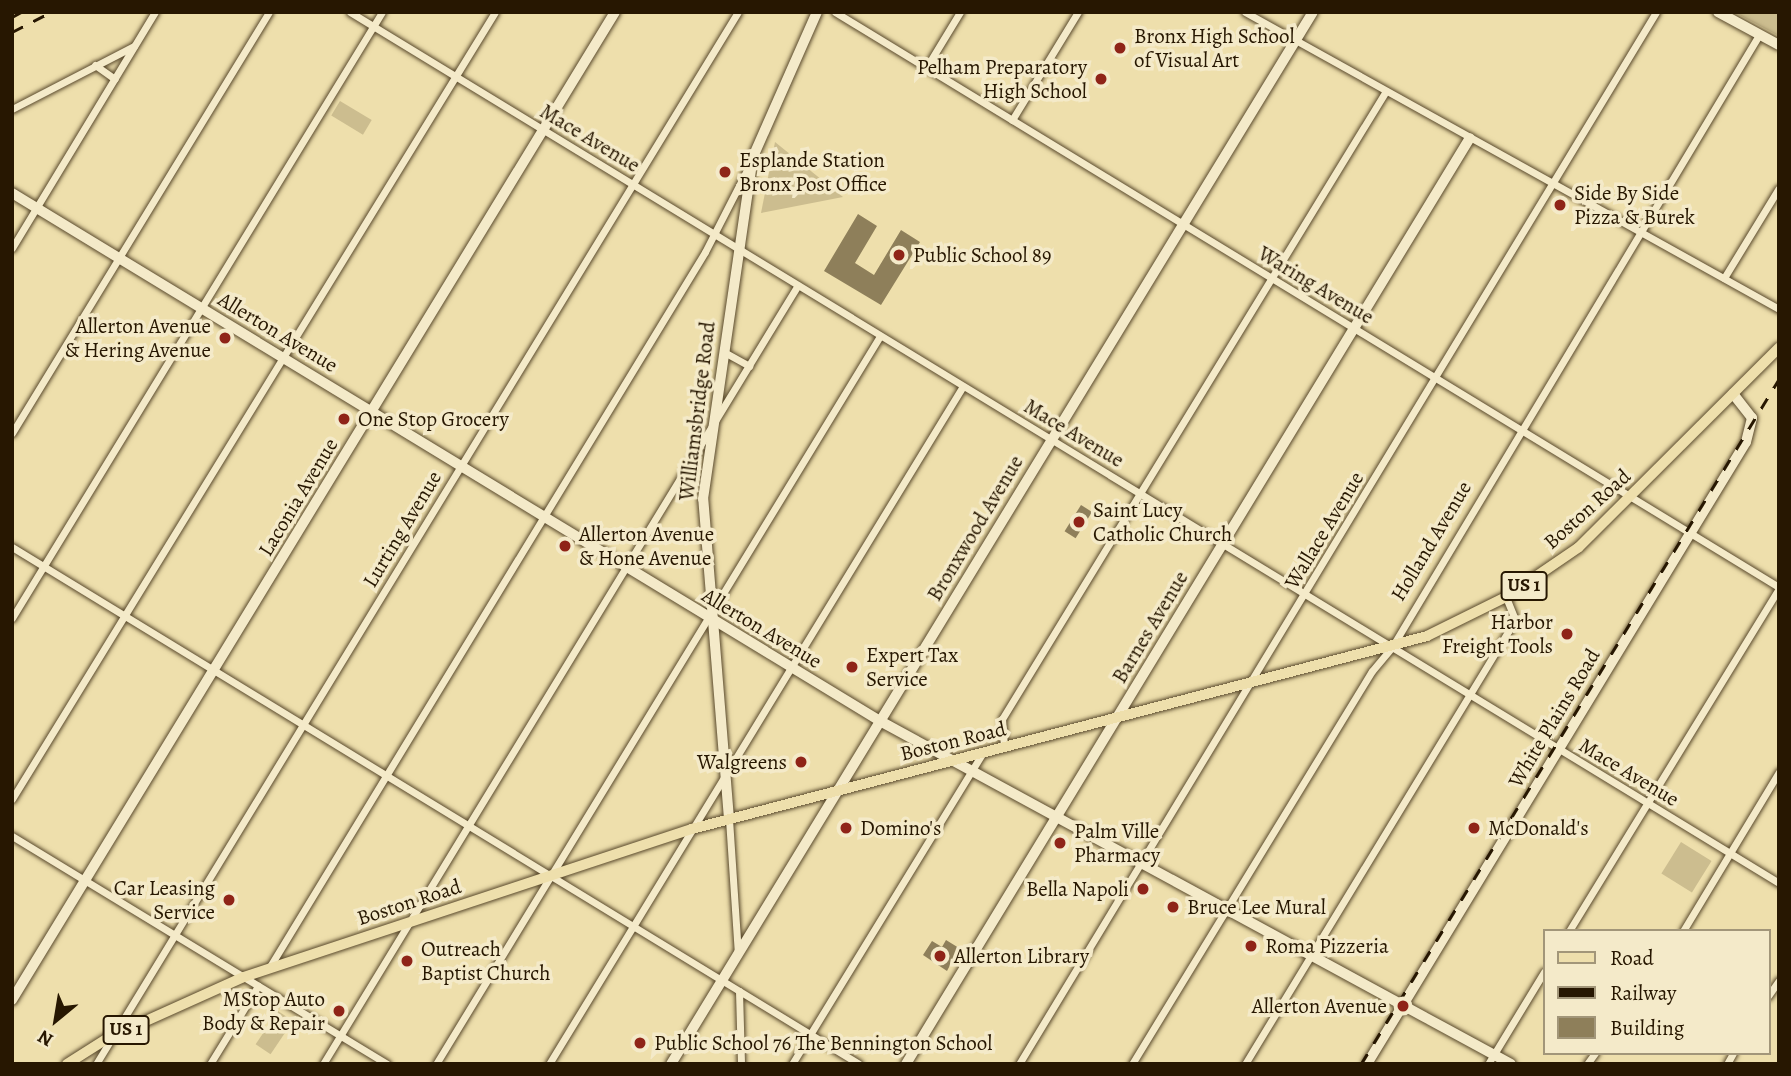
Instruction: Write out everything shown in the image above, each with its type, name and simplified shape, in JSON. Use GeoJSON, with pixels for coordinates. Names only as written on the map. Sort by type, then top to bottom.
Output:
{"type":"FeatureCollection","features":[{"type":"Feature","properties":{"kind":"main road","name":"Boston Road"},"geometry":{"type":"LineString","coordinates":[[67,1064],[108,1038],[244,977],[692,829],[1392,647],[1506,597],[1575,550],[1779,348]]}},
{"type":"Feature","properties":{"kind":"street"},"geometry":{"type":"LineString","coordinates":[[12,248],[156,12]]}},
{"type":"Feature","properties":{"kind":"street"},"geometry":{"type":"LineString","coordinates":[[12,433],[269,12]]}},
{"type":"Feature","properties":{"kind":"street","name":"Mace Avenue"},"geometry":{"type":"LineString","coordinates":[[350,12],[1779,883]]}},
{"type":"Feature","properties":{"kind":"street"},"geometry":{"type":"LineString","coordinates":[[12,618],[382,12]]}},
{"type":"Feature","properties":{"kind":"street"},"geometry":{"type":"LineString","coordinates":[[12,799],[495,12]]}},
{"type":"Feature","properties":{"kind":"street","name":"Laconia Avenue"},"geometry":{"type":"LineString","coordinates":[[12,1000],[615,12]]}},
{"type":"Feature","properties":{"kind":"street","name":"Lurting Avenue"},"geometry":{"type":"LineString","coordinates":[[96,1064],[108,1038],[175,935],[738,12]]}},
{"type":"Feature","properties":{"kind":"street","name":"Williamsbridge Road"},"geometry":{"type":"LineString","coordinates":[[738,953],[726,774],[708,617],[703,499],[737,248],[753,157],[817,12]]}},
{"type":"Feature","properties":{"kind":"street","name":"Waring Avenue"},"geometry":{"type":"LineString","coordinates":[[835,12],[1779,587]]}},
{"type":"Feature","properties":{"kind":"street"},"geometry":{"type":"LineString","coordinates":[[926,68],[960,12]]}},
{"type":"Feature","properties":{"kind":"street"},"geometry":{"type":"LineString","coordinates":[[1012,120],[1077,12]]}},
{"type":"Feature","properties":{"kind":"street"},"geometry":{"type":"LineString","coordinates":[[1245,12],[1779,309]]}},
{"type":"Feature","properties":{"kind":"street","name":"Bronxwood Avenue"},"geometry":{"type":"LineString","coordinates":[[671,1064],[1313,12]]}},
{"type":"Feature","properties":{"kind":"street","name":"Wallace Avenue"},"geometry":{"type":"LineString","coordinates":[[1019,1064],[1656,12]]}},
{"type":"Feature","properties":{"kind":"street"},"geometry":{"type":"LineString","coordinates":[[1717,12],[1779,45]]}},
{"type":"Feature","properties":{"kind":"street","name":"Holland Avenue"},"geometry":{"type":"LineString","coordinates":[[1132,1064],[1375,666],[1392,647],[1518,430],[1759,35]]}},
{"type":"Feature","properties":{"kind":"street"},"geometry":{"type":"LineString","coordinates":[[12,109],[135,46]]}},
{"type":"Feature","properties":{"kind":"street"},"geometry":{"type":"LineString","coordinates":[[95,65],[115,79]]}},
{"type":"Feature","properties":{"kind":"street"},"geometry":{"type":"LineString","coordinates":[[1004,747],[1002,719],[1386,91]]}},
{"type":"Feature","properties":{"kind":"street","name":"Barnes Avenue"},"geometry":{"type":"LineString","coordinates":[[906,1064],[1470,138]]}},
{"type":"Feature","properties":{"kind":"street"},"geometry":{"type":"LineString","coordinates":[[269,968],[713,234],[753,157]]}},
{"type":"Feature","properties":{"kind":"street"},"geometry":{"type":"LineString","coordinates":[[1724,278],[1779,188]]}},
{"type":"Feature","properties":{"kind":"street","name":"Allerton Avenue"},"geometry":{"type":"LineString","coordinates":[[12,193],[880,721],[1402,1005],[1491,1059],[1511,1064]]}},
{"type":"Feature","properties":{"kind":"street"},"geometry":{"type":"LineString","coordinates":[[323,1064],[798,285]]}},
{"type":"Feature","properties":{"kind":"street"},"geometry":{"type":"LineString","coordinates":[[436,1064],[880,335]]}},
{"type":"Feature","properties":{"kind":"street"},"geometry":{"type":"LineString","coordinates":[[724,352],[749,366]]}},
{"type":"Feature","properties":{"kind":"street"},"geometry":{"type":"LineString","coordinates":[[549,1064],[962,386]]}},
{"type":"Feature","properties":{"kind":"street","name":"White Plains Road"},"geometry":{"type":"LineString","coordinates":[[1367,1064],[1751,432],[1751,415],[1733,394]]}},
{"type":"Feature","properties":{"kind":"street"},"geometry":{"type":"LineString","coordinates":[[12,547],[859,1064]]}},
{"type":"Feature","properties":{"kind":"street"},"geometry":{"type":"LineString","coordinates":[[1570,929],[1779,587]]}},
{"type":"Feature","properties":{"kind":"street"},"geometry":{"type":"LineString","coordinates":[[1245,1064],[1512,624],[1506,597]]}},
{"type":"Feature","properties":{"kind":"street"},"geometry":{"type":"LineString","coordinates":[[792,1064],[982,753]]}},
{"type":"Feature","properties":{"kind":"street"},"geometry":{"type":"LineString","coordinates":[[1684,929],[1779,772]]}},
{"type":"Feature","properties":{"kind":"street"},"geometry":{"type":"LineString","coordinates":[[12,836],[387,1064]]}},
{"type":"Feature","properties":{"kind":"street"},"geometry":{"type":"LineString","coordinates":[[1491,1059],[1542,975]]}},
{"type":"Feature","properties":{"kind":"street"},"geometry":{"type":"LineString","coordinates":[[210,1064],[258,986]]}},
{"type":"Feature","properties":{"kind":"street"},"geometry":{"type":"LineString","coordinates":[[739,992],[741,1064]]}},
{"type":"Feature","properties":{"kind":"shaded area"},"geometry":{"type":"Polygon","coordinates":[[[1734,12],[1779,12],[1779,36],[1734,12]]]}},
{"type":"Feature","properties":{"kind":"shaded area"},"geometry":{"type":"Polygon","coordinates":[[[340,101],[372,120],[363,135],[331,116],[340,101]]]}},
{"type":"Feature","properties":{"kind":"shaded area"},"geometry":{"type":"Polygon","coordinates":[[[775,142],[843,197],[761,213],[775,142]]]}},
{"type":"Feature","properties":{"kind":"shaded area"},"geometry":{"type":"Polygon","coordinates":[[[1681,842],[1712,861],[1692,892],[1661,873],[1681,842]]]}},
{"type":"Feature","properties":{"kind":"shaded area"},"geometry":{"type":"Polygon","coordinates":[[[278,1011],[293,1021],[271,1054],[256,1044],[278,1011]]]}},
{"type":"Feature","properties":{"kind":"building","name":"Public School 89"},"geometry":{"type":"Polygon","coordinates":[[[858,214],[877,226],[855,263],[874,275],[901,230],[920,242],[881,305],[824,271],[858,214]]]}},
{"type":"Feature","properties":{"kind":"building","name":"Saint Lucy Catholic Church"},"geometry":{"type":"Polygon","coordinates":[[[1081,505],[1092,512],[1076,538],[1065,531],[1081,505]]]}},
{"type":"Feature","properties":{"kind":"building","name":"Allerton Library"},"geometry":{"type":"Polygon","coordinates":[[[946,940],[959,948],[947,971],[923,955],[932,941],[942,947],[946,940]]]}},
{"type":"Feature","properties":{"kind":"railway"},"geometry":{"type":"LineString","coordinates":[[12,17],[21,12]]}},
{"type":"Feature","properties":{"kind":"railway"},"geometry":{"type":"LineString","coordinates":[[12,32],[51,12]]}},
{"type":"Feature","properties":{"kind":"railway"},"geometry":{"type":"LineString","coordinates":[[1361,1064],[1779,379]]}},
{"type":"Feature","properties":{"kind":"place","name":"Bronx High School of Visual Art"},"geometry":{"type":"Point","coordinates":[1120,48]}},
{"type":"Feature","properties":{"kind":"place","name":"Pelham Preparatory High School"},"geometry":{"type":"Point","coordinates":[1101,79]}},
{"type":"Feature","properties":{"kind":"place","name":"Esplande Station Bronx Post Office"},"geometry":{"type":"Point","coordinates":[725,172]}},
{"type":"Feature","properties":{"kind":"place","name":"Side By Side Pizza & Burek"},"geometry":{"type":"Point","coordinates":[1560,205]}},
{"type":"Feature","properties":{"kind":"place","name":"Public School 89"},"geometry":{"type":"Point","coordinates":[899,255]}},
{"type":"Feature","properties":{"kind":"place","name":"Allerton Avenue & Hering Avenue"},"geometry":{"type":"Point","coordinates":[225,338]}},
{"type":"Feature","properties":{"kind":"place","name":"One Stop Grocery"},"geometry":{"type":"Point","coordinates":[344,419]}},
{"type":"Feature","properties":{"kind":"place","name":"Saint Lucy Catholic Church"},"geometry":{"type":"Point","coordinates":[1079,522]}},
{"type":"Feature","properties":{"kind":"place","name":"Allerton Avenue & Hone Avenue"},"geometry":{"type":"Point","coordinates":[565,546]}},
{"type":"Feature","properties":{"kind":"place","name":"Harbor Freight Tools"},"geometry":{"type":"Point","coordinates":[1567,634]}},
{"type":"Feature","properties":{"kind":"place","name":"Expert Tax Service"},"geometry":{"type":"Point","coordinates":[852,667]}},
{"type":"Feature","properties":{"kind":"place","name":"Walgreens"},"geometry":{"type":"Point","coordinates":[801,762]}},
{"type":"Feature","properties":{"kind":"place","name":"Domino's"},"geometry":{"type":"Point","coordinates":[846,828]}},
{"type":"Feature","properties":{"kind":"place","name":"McDonald's"},"geometry":{"type":"Point","coordinates":[1474,828]}},
{"type":"Feature","properties":{"kind":"place","name":"Palm Ville Pharmacy"},"geometry":{"type":"Point","coordinates":[1060,843]}},
{"type":"Feature","properties":{"kind":"place","name":"Bella Napoli"},"geometry":{"type":"Point","coordinates":[1143,889]}},
{"type":"Feature","properties":{"kind":"place","name":"Car Leasing Service"},"geometry":{"type":"Point","coordinates":[229,900]}},
{"type":"Feature","properties":{"kind":"place","name":"Bruce Lee Mural"},"geometry":{"type":"Point","coordinates":[1173,907]}},
{"type":"Feature","properties":{"kind":"place","name":"Roma Pizzeria"},"geometry":{"type":"Point","coordinates":[1251,946]}},
{"type":"Feature","properties":{"kind":"place","name":"Allerton Library"},"geometry":{"type":"Point","coordinates":[940,956]}},
{"type":"Feature","properties":{"kind":"place","name":"Outreach Baptist Church"},"geometry":{"type":"Point","coordinates":[407,961]}},
{"type":"Feature","properties":{"kind":"place","name":"Allerton Avenue"},"geometry":{"type":"Point","coordinates":[1403,1006]}},
{"type":"Feature","properties":{"kind":"place","name":"MStop Auto Body & Repair"},"geometry":{"type":"Point","coordinates":[339,1011]}},
{"type":"Feature","properties":{"kind":"place","name":"Public School 76 The Bennington School"},"geometry":{"type":"Point","coordinates":[640,1043]}}]}
